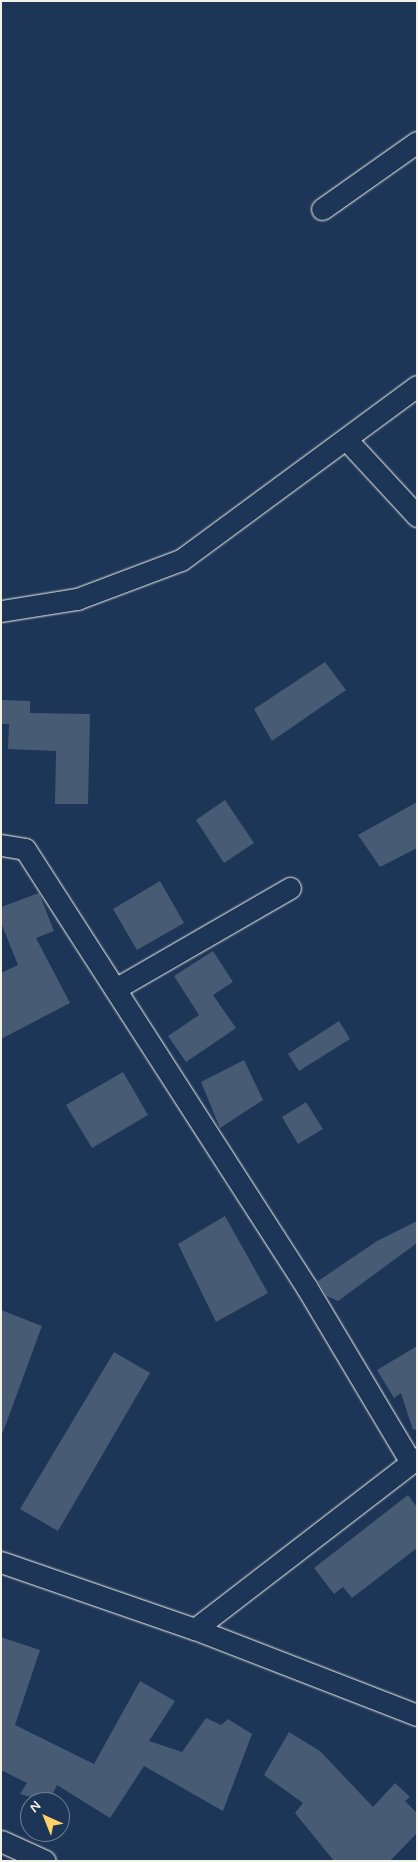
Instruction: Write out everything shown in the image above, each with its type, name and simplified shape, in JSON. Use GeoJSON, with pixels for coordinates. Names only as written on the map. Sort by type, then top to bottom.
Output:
{"type":"FeatureCollection","features":[{"type":"Feature","properties":{"kind":"street"},"geometry":{"type":"LineString","coordinates":[[322,209],[417,142]]}},
{"type":"Feature","properties":{"kind":"street"},"geometry":{"type":"LineString","coordinates":[[1,611],[77,599],[181,560],[417,386]]}},
{"type":"Feature","properties":{"kind":"street"},"geometry":{"type":"LineString","coordinates":[[346,439],[417,516]]}},
{"type":"Feature","properties":{"kind":"street"},"geometry":{"type":"LineString","coordinates":[[1,845],[25,849],[307,1288],[414,1459],[195,1629]]}},
{"type":"Feature","properties":{"kind":"street"},"geometry":{"type":"LineString","coordinates":[[115,989],[290,888]]}},
{"type":"Feature","properties":{"kind":"street"},"geometry":{"type":"LineString","coordinates":[[1,1562],[195,1629],[417,1715]]}},
{"type":"Feature","properties":{"kind":"street"},"geometry":{"type":"LineString","coordinates":[[1,1841],[45,1861]]}},
{"type":"Feature","properties":{"kind":"building"},"geometry":{"type":"Polygon","coordinates":[[[325,662],[346,690],[272,741],[254,709],[325,662]]]}},
{"type":"Feature","properties":{"kind":"building"},"geometry":{"type":"Polygon","coordinates":[[[1,700],[30,701],[30,713],[90,714],[88,804],[55,804],[56,751],[8,749],[9,724],[1,724],[1,700]]]}},
{"type":"Feature","properties":{"kind":"building"},"geometry":{"type":"Polygon","coordinates":[[[225,800],[254,843],[224,863],[196,820],[225,800]]]}},
{"type":"Feature","properties":{"kind":"building"},"geometry":{"type":"Polygon","coordinates":[[[417,802],[417,848],[380,867],[358,835],[417,802]]]}},
{"type":"Feature","properties":{"kind":"building"},"geometry":{"type":"Polygon","coordinates":[[[160,881],[184,923],[137,950],[113,909],[160,881]]]}},
{"type":"Feature","properties":{"kind":"building"},"geometry":{"type":"Polygon","coordinates":[[[39,893],[54,931],[36,938],[70,1003],[1,1039],[1,973],[18,965],[1,923],[1,907],[39,893]]]}},
{"type":"Feature","properties":{"kind":"building"},"geometry":{"type":"Polygon","coordinates":[[[213,951],[233,982],[213,995],[236,1028],[186,1062],[168,1036],[199,1015],[174,976],[213,951]]]}},
{"type":"Feature","properties":{"kind":"building"},"geometry":{"type":"Polygon","coordinates":[[[339,1021],[350,1039],[299,1071],[288,1054],[339,1021]]]}},
{"type":"Feature","properties":{"kind":"building"},"geometry":{"type":"Polygon","coordinates":[[[244,1060],[263,1100],[220,1128],[201,1082],[244,1060]]]}},
{"type":"Feature","properties":{"kind":"building"},"geometry":{"type":"Polygon","coordinates":[[[123,1072],[148,1115],[92,1148],[66,1105],[123,1072]]]}},
{"type":"Feature","properties":{"kind":"building"},"geometry":{"type":"Polygon","coordinates":[[[306,1102],[323,1129],[298,1144],[282,1117],[306,1102]]]}},
{"type":"Feature","properties":{"kind":"building"},"geometry":{"type":"Polygon","coordinates":[[[225,1216],[268,1293],[216,1322],[178,1244],[225,1216]]]}},
{"type":"Feature","properties":{"kind":"building"},"geometry":{"type":"Polygon","coordinates":[[[417,1221],[417,1243],[338,1301],[327,1296],[318,1281],[377,1241],[417,1221]]]}},
{"type":"Feature","properties":{"kind":"building"},"geometry":{"type":"Polygon","coordinates":[[[1,1310],[42,1326],[3,1432],[1,1431],[1,1310]]]}},
{"type":"Feature","properties":{"kind":"building"},"geometry":{"type":"Polygon","coordinates":[[[417,1346],[417,1429],[413,1430],[401,1393],[394,1398],[377,1370],[417,1346]]]}},
{"type":"Feature","properties":{"kind":"building"},"geometry":{"type":"Polygon","coordinates":[[[114,1352],[150,1373],[58,1531],[20,1509],[114,1352]]]}},
{"type":"Feature","properties":{"kind":"building"},"geometry":{"type":"Polygon","coordinates":[[[408,1495],[417,1507],[417,1548],[352,1598],[343,1587],[334,1594],[314,1568],[408,1495]]]}},
{"type":"Feature","properties":{"kind":"building"},"geometry":{"type":"Polygon","coordinates":[[[1,1637],[40,1650],[15,1725],[94,1764],[140,1681],[175,1701],[149,1741],[182,1752],[206,1718],[221,1725],[228,1719],[252,1734],[223,1811],[144,1766],[110,1818],[57,1785],[54,1792],[21,1792],[27,1783],[1,1770],[1,1637]]]}},
{"type":"Feature","properties":{"kind":"building"},"geometry":{"type":"Polygon","coordinates":[[[289,1732],[320,1751],[373,1807],[395,1783],[410,1797],[405,1801],[417,1813],[417,1833],[390,1861],[334,1861],[295,1813],[303,1803],[264,1775],[289,1732]]]}}]}
